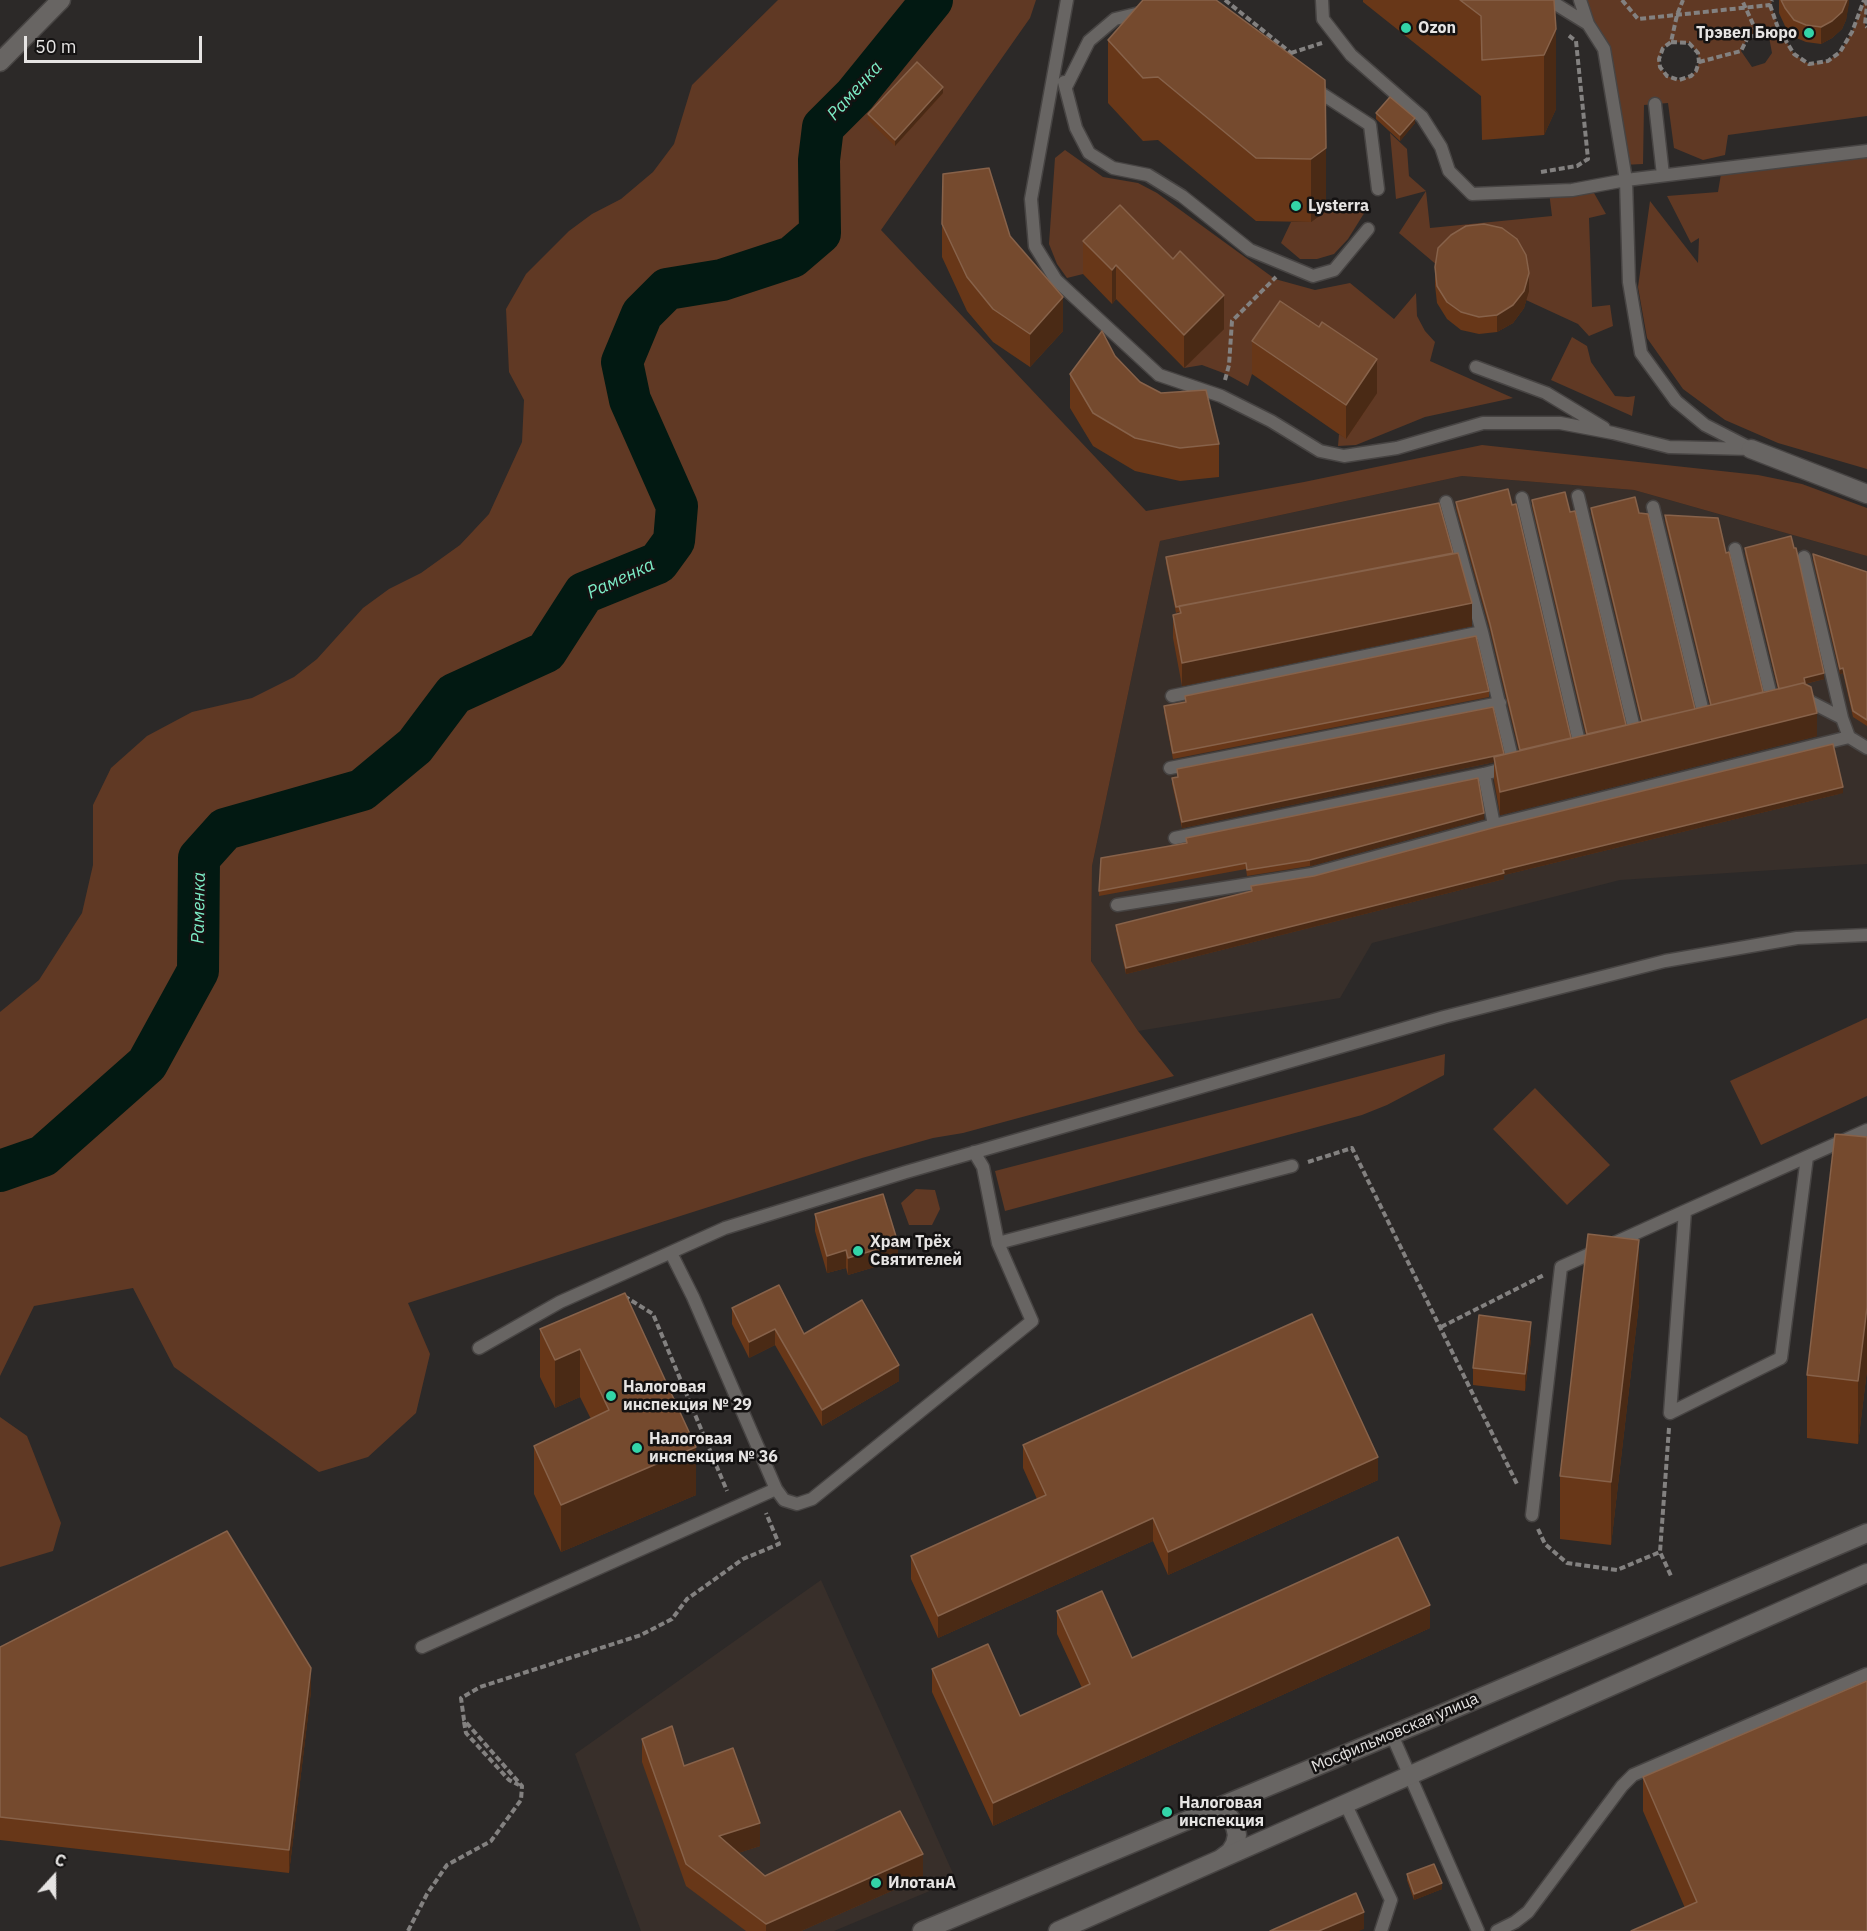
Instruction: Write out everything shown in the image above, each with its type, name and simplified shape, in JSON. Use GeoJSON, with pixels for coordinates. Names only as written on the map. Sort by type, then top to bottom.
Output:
{"type":"FeatureCollection","features":[{"type":"Feature","properties":{"kind":"main road"},"geometry":{"type":"LineString","coordinates":[[0,62],[61,0]]}},
{"type":"Feature","properties":{"kind":"main road"},"geometry":{"type":"LineString","coordinates":[[1751,449],[1867,494]]}},
{"type":"Feature","properties":{"kind":"main road","name":"Мосфильмовская улица"},"geometry":{"type":"LineString","coordinates":[[922,1931],[1867,1533]]}},
{"type":"Feature","properties":{"kind":"main road"},"geometry":{"type":"LineString","coordinates":[[1058,1931],[1867,1573]]}},
{"type":"Feature","properties":{"kind":"main road"},"geometry":{"type":"LineString","coordinates":[[1204,1813],[1213,1811],[1222,1813],[1230,1818],[1235,1826],[1237,1835],[1235,1844],[1222,1858]]}},
{"type":"Feature","properties":{"kind":"lane"},"geometry":{"type":"LineString","coordinates":[[1067,0],[1031,199],[1035,246],[1056,280],[1160,375],[1221,396],[1271,421],[1320,451],[1344,456],[1397,448],[1483,423],[1560,423],[1670,447],[1751,449]]}},
{"type":"Feature","properties":{"kind":"lane"},"geometry":{"type":"LineString","coordinates":[[1322,0],[1323,20],[1351,55],[1422,117],[1441,147],[1449,171],[1472,194],[1549,192],[1663,175],[1867,151]]}},
{"type":"Feature","properties":{"kind":"lane"},"geometry":{"type":"LineString","coordinates":[[1550,0],[1588,24]]}},
{"type":"Feature","properties":{"kind":"lane"},"geometry":{"type":"LineString","coordinates":[[1580,0],[1588,24],[1604,49],[1626,180],[1629,282],[1641,353],[1676,400],[1705,424],[1751,449]]}},
{"type":"Feature","properties":{"kind":"lane"},"geometry":{"type":"LineString","coordinates":[[1066,87],[1089,41],[1115,19],[1153,11]]}},
{"type":"Feature","properties":{"kind":"lane"},"geometry":{"type":"LineString","coordinates":[[1058,57],[1076,128],[1089,153],[1113,168],[1148,175],[1182,196],[1250,250],[1313,276],[1335,270],[1368,229]]}},
{"type":"Feature","properties":{"kind":"lane"},"geometry":{"type":"LineString","coordinates":[[1281,68],[1370,125],[1378,189]]}},
{"type":"Feature","properties":{"kind":"lane"},"geometry":{"type":"LineString","coordinates":[[1655,104],[1663,175]]}},
{"type":"Feature","properties":{"kind":"lane"},"geometry":{"type":"LineString","coordinates":[[1476,368],[1546,393],[1613,433]]}},
{"type":"Feature","properties":{"kind":"lane"},"geometry":{"type":"LineString","coordinates":[[1578,496],[1636,736]]}},
{"type":"Feature","properties":{"kind":"lane"},"geometry":{"type":"LineString","coordinates":[[1522,498],[1581,750]]}},
{"type":"Feature","properties":{"kind":"lane"},"geometry":{"type":"LineString","coordinates":[[1175,838],[1484,774],[1520,764],[1500,704],[1482,632],[1458,567],[1446,502]]}},
{"type":"Feature","properties":{"kind":"lane"},"geometry":{"type":"LineString","coordinates":[[1653,507],[1704,720]]}},
{"type":"Feature","properties":{"kind":"lane"},"geometry":{"type":"LineString","coordinates":[[1735,549],[1778,703],[1804,697],[1842,718]]}},
{"type":"Feature","properties":{"kind":"lane"},"geometry":{"type":"LineString","coordinates":[[1804,557],[1842,718],[1849,737],[1867,748]]}},
{"type":"Feature","properties":{"kind":"lane"},"geometry":{"type":"LineString","coordinates":[[1172,696],[1482,632]]}},
{"type":"Feature","properties":{"kind":"lane"},"geometry":{"type":"LineString","coordinates":[[1170,768],[1500,704]]}},
{"type":"Feature","properties":{"kind":"lane"},"geometry":{"type":"LineString","coordinates":[[1117,905],[1312,874],[1494,825],[1849,737]]}},
{"type":"Feature","properties":{"kind":"lane"},"geometry":{"type":"LineString","coordinates":[[1484,774],[1494,825]]}},
{"type":"Feature","properties":{"kind":"lane"},"geometry":{"type":"LineString","coordinates":[[479,1348],[560,1302],[724,1228],[974,1152],[1444,1017],[1665,961],[1797,938],[1867,935]]}},
{"type":"Feature","properties":{"kind":"lane"},"geometry":{"type":"LineString","coordinates":[[1532,1515],[1560,1267],[1867,1130]]}},
{"type":"Feature","properties":{"kind":"lane"},"geometry":{"type":"LineString","coordinates":[[671,1253],[693,1298],[776,1489],[784,1500],[797,1503],[812,1499],[1032,1321],[998,1243],[983,1167],[974,1152]]}},
{"type":"Feature","properties":{"kind":"lane"},"geometry":{"type":"LineString","coordinates":[[1670,1413],[1781,1358],[1807,1157]]}},
{"type":"Feature","properties":{"kind":"lane"},"geometry":{"type":"LineString","coordinates":[[998,1243],[1292,1167]]}},
{"type":"Feature","properties":{"kind":"lane"},"geometry":{"type":"LineString","coordinates":[[1670,1413],[1685,1211]]}},
{"type":"Feature","properties":{"kind":"lane"},"geometry":{"type":"LineString","coordinates":[[422,1647],[776,1489]]}},
{"type":"Feature","properties":{"kind":"lane"},"geometry":{"type":"LineString","coordinates":[[1497,1931],[1528,1912],[1622,1786],[1633,1775],[1867,1674]]}},
{"type":"Feature","properties":{"kind":"lane"},"geometry":{"type":"LineString","coordinates":[[1392,1735],[1478,1931]]}},
{"type":"Feature","properties":{"kind":"lane"},"geometry":{"type":"LineString","coordinates":[[1345,1803],[1391,1900],[1380,1931]]}},
{"type":"Feature","properties":{"kind":"path"},"geometry":{"type":"LineString","coordinates":[[1225,0],[1291,53]]}},
{"type":"Feature","properties":{"kind":"path"},"geometry":{"type":"LineString","coordinates":[[1622,0],[1638,19],[1745,8],[1771,2],[1778,28],[1794,54],[1809,64],[1828,61],[1840,52],[1852,32],[1865,0]]}},
{"type":"Feature","properties":{"kind":"path"},"geometry":{"type":"LineString","coordinates":[[1671,42],[1683,0]]}},
{"type":"Feature","properties":{"kind":"path"},"geometry":{"type":"LineString","coordinates":[[1699,62],[1741,51],[1748,37],[1758,35],[1742,0]]}},
{"type":"Feature","properties":{"kind":"path"},"geometry":{"type":"LineString","coordinates":[[1865,0],[1867,5],[1865,25],[1867,27]]}},
{"type":"Feature","properties":{"kind":"path"},"geometry":{"type":"LineString","coordinates":[[1533,173],[1577,166],[1588,159],[1576,41],[1567,34]]}},
{"type":"Feature","properties":{"kind":"path"},"geometry":{"type":"LineString","coordinates":[[1281,68],[1291,53],[1332,40]]}},
{"type":"Feature","properties":{"kind":"path"},"geometry":{"type":"LineString","coordinates":[[1671,42],[1689,43],[1698,53],[1699,62],[1696,71],[1690,76],[1679,80],[1667,76],[1660,67],[1659,59],[1663,48],[1671,42]]}},
{"type":"Feature","properties":{"kind":"path"},"geometry":{"type":"LineString","coordinates":[[1221,396],[1228,365],[1232,321],[1275,279],[1281,262]]}},
{"type":"Feature","properties":{"kind":"path"},"geometry":{"type":"LineString","coordinates":[[1292,1167],[1352,1148],[1545,1544],[1567,1563],[1617,1570],[1660,1552]]}},
{"type":"Feature","properties":{"kind":"path"},"geometry":{"type":"LineString","coordinates":[[1440,1328],[1560,1267]]}},
{"type":"Feature","properties":{"kind":"path"},"geometry":{"type":"LineString","coordinates":[[602,1284],[653,1314],[734,1507]]}},
{"type":"Feature","properties":{"kind":"path"},"geometry":{"type":"LineString","coordinates":[[1670,1413],[1660,1552],[1672,1578]]}},
{"type":"Feature","properties":{"kind":"path"},"geometry":{"type":"LineString","coordinates":[[408,1931],[427,1894],[447,1864],[491,1841],[521,1800],[522,1786],[464,1720],[461,1698],[480,1687],[641,1635],[672,1618],[687,1599],[743,1559],[779,1544],[758,1497]]}},
{"type":"Feature","properties":{"kind":"shaded area"},"geometry":{"type":"Polygon","coordinates":[[[778,0],[1036,0],[1030,18],[881,230],[1146,511],[1304,482],[1482,445],[1758,475],[1802,484],[1867,508],[1867,556],[1634,490],[1462,476],[1160,541],[1092,866],[1091,961],[1138,1031],[1174,1076],[862,1158],[408,1303],[430,1354],[416,1413],[368,1457],[319,1472],[174,1367],[133,1288],[34,1306],[0,1376],[0,1012],[39,980],[82,913],[93,865],[93,805],[111,768],[147,736],[192,712],[252,698],[294,677],[317,659],[363,608],[389,589],[421,573],[460,545],[489,514],[522,442],[524,400],[509,372],[506,309],[526,274],[569,231],[592,214],[621,199],[653,172],[674,144],[692,85],[778,0]]]}},
{"type":"Feature","properties":{"kind":"shaded area"},"geometry":{"type":"Polygon","coordinates":[[[1580,0],[1772,0],[1771,5],[1778,28],[1794,54],[1809,64],[1828,61],[1840,52],[1852,32],[1865,0],[1867,5],[1865,25],[1867,27],[1867,116],[1728,135],[1725,155],[1703,160],[1674,148],[1668,103],[1644,105],[1643,164],[1623,165],[1604,49],[1580,0]],[[1758,35],[1748,37],[1741,51],[1752,67],[1765,63],[1772,53],[1769,37],[1758,35]],[[1671,42],[1663,48],[1659,59],[1660,67],[1667,76],[1679,80],[1691,76],[1696,71],[1699,62],[1698,53],[1689,43],[1671,42]]]}},
{"type":"Feature","properties":{"kind":"shaded area"},"geometry":{"type":"Polygon","coordinates":[[[1390,133],[1407,149],[1409,176],[1426,191],[1396,199],[1390,133]]]}},
{"type":"Feature","properties":{"kind":"shaded area"},"geometry":{"type":"Polygon","coordinates":[[[1065,150],[1103,177],[1138,183],[1157,193],[1275,279],[1315,290],[1350,283],[1394,319],[1416,293],[1417,316],[1425,331],[1435,342],[1430,361],[1513,398],[1425,417],[1356,445],[1338,446],[1339,434],[1346,438],[1377,393],[1252,374],[1248,386],[1202,365],[1184,368],[1224,329],[1120,239],[1083,274],[1067,278],[1057,264],[1049,244],[1055,158],[1065,150]]]}},
{"type":"Feature","properties":{"kind":"shaded area"},"geometry":{"type":"Polygon","coordinates":[[[1867,151],[1867,469],[1778,443],[1725,420],[1683,389],[1647,338],[1638,287],[1650,201],[1698,263],[1699,238],[1691,243],[1667,196],[1718,192],[1722,168],[1867,151]]]}},
{"type":"Feature","properties":{"kind":"shaded area"},"geometry":{"type":"Polygon","coordinates":[[[1590,186],[1606,214],[1589,218],[1592,307],[1610,305],[1613,326],[1589,336],[1578,324],[1526,300],[1529,290],[1438,266],[1399,233],[1426,191],[1430,228],[1552,216],[1549,192],[1590,186]]]}},
{"type":"Feature","properties":{"kind":"shaded area"},"geometry":{"type":"Polygon","coordinates":[[[1368,207],[1348,239],[1334,254],[1317,259],[1300,259],[1281,243],[1291,222],[1311,222],[1326,211],[1368,207]]]}},
{"type":"Feature","properties":{"kind":"shaded area"},"geometry":{"type":"Polygon","coordinates":[[[1572,337],[1587,346],[1591,362],[1615,396],[1635,396],[1632,416],[1551,380],[1572,337]]]}},
{"type":"Feature","properties":{"kind":"shaded area"},"geometry":{"type":"Polygon","coordinates":[[[1462,476],[1634,490],[1867,556],[1867,864],[1620,880],[1372,943],[1340,998],[1138,1031],[1091,961],[1092,866],[1160,541],[1462,476]]]}},
{"type":"Feature","properties":{"kind":"shaded area"},"geometry":{"type":"Polygon","coordinates":[[[1867,1018],[1867,1096],[1761,1145],[1730,1081],[1867,1018]]]}},
{"type":"Feature","properties":{"kind":"shaded area"},"geometry":{"type":"Polygon","coordinates":[[[1445,1054],[1444,1075],[1387,1105],[1362,1115],[1005,1211],[995,1171],[1445,1054]]]}},
{"type":"Feature","properties":{"kind":"shaded area"},"geometry":{"type":"Polygon","coordinates":[[[1535,1088],[1610,1165],[1567,1205],[1493,1129],[1535,1088]]]}},
{"type":"Feature","properties":{"kind":"shaded area"},"geometry":{"type":"Polygon","coordinates":[[[916,1189],[935,1190],[940,1209],[932,1225],[909,1225],[901,1203],[916,1189]]]}},
{"type":"Feature","properties":{"kind":"shaded area"},"geometry":{"type":"Polygon","coordinates":[[[0,1417],[27,1436],[61,1523],[53,1551],[0,1567],[0,1417]]]}},
{"type":"Feature","properties":{"kind":"shaded area"},"geometry":{"type":"Polygon","coordinates":[[[821,1580],[956,1880],[834,1931],[641,1931],[575,1754],[821,1580]]]}},
{"type":"Feature","properties":{"kind":"building"},"geometry":{"type":"Polygon","coordinates":[[[1143,0],[1216,0],[1325,80],[1326,148],[1311,159],[1256,158],[1158,77],[1143,78],[1108,40],[1143,0]]]}},
{"type":"Feature","properties":{"kind":"building"},"geometry":{"type":"Polygon","coordinates":[[[1460,0],[1554,0],[1556,29],[1544,55],[1482,60],[1481,16],[1460,0]]]}},
{"type":"Feature","properties":{"kind":"building"},"geometry":{"type":"Polygon","coordinates":[[[1781,0],[1847,0],[1842,12],[1821,27],[1806,25],[1794,20],[1781,0]]]}},
{"type":"Feature","properties":{"kind":"building"},"geometry":{"type":"Polygon","coordinates":[[[917,62],[943,87],[895,140],[868,114],[917,62]]]}},
{"type":"Feature","properties":{"kind":"building"},"geometry":{"type":"Polygon","coordinates":[[[1390,97],[1415,118],[1400,135],[1376,113],[1390,97]]]}},
{"type":"Feature","properties":{"kind":"building"},"geometry":{"type":"Polygon","coordinates":[[[989,168],[1010,236],[1063,297],[1030,334],[993,309],[967,277],[942,224],[943,174],[989,168]]]}},
{"type":"Feature","properties":{"kind":"building"},"geometry":{"type":"Polygon","coordinates":[[[1120,205],[1173,259],[1180,251],[1224,295],[1184,335],[1116,265],[1112,270],[1083,241],[1120,205]]]}},
{"type":"Feature","properties":{"kind":"building"},"geometry":{"type":"Polygon","coordinates":[[[1484,224],[1502,228],[1517,239],[1526,255],[1529,273],[1524,291],[1513,305],[1497,315],[1479,317],[1461,312],[1447,302],[1437,286],[1435,267],[1438,248],[1451,235],[1466,226],[1484,224]]]}},
{"type":"Feature","properties":{"kind":"building"},"geometry":{"type":"Polygon","coordinates":[[[1280,301],[1319,327],[1322,322],[1377,359],[1346,405],[1252,341],[1280,301]]]}},
{"type":"Feature","properties":{"kind":"building"},"geometry":{"type":"Polygon","coordinates":[[[1102,331],[1115,356],[1140,382],[1161,393],[1206,390],[1219,444],[1180,448],[1135,438],[1093,413],[1070,374],[1102,331]]]}},
{"type":"Feature","properties":{"kind":"building"},"geometry":{"type":"Polygon","coordinates":[[[1508,489],[1512,505],[1516,504],[1571,738],[1520,750],[1490,624],[1456,502],[1508,489]]]}},
{"type":"Feature","properties":{"kind":"building"},"geometry":{"type":"Polygon","coordinates":[[[1565,492],[1570,512],[1575,511],[1626,725],[1587,734],[1532,500],[1565,492]]]}},
{"type":"Feature","properties":{"kind":"building"},"geometry":{"type":"Polygon","coordinates":[[[1635,497],[1639,513],[1648,514],[1695,709],[1642,721],[1591,508],[1635,497]]]}},
{"type":"Feature","properties":{"kind":"building"},"geometry":{"type":"Polygon","coordinates":[[[1439,503],[1453,553],[1176,607],[1166,557],[1439,503]]]}},
{"type":"Feature","properties":{"kind":"building"},"geometry":{"type":"Polygon","coordinates":[[[1665,515],[1718,518],[1726,553],[1729,552],[1763,692],[1711,705],[1665,515]]]}},
{"type":"Feature","properties":{"kind":"building"},"geometry":{"type":"Polygon","coordinates":[[[1791,536],[1794,548],[1796,548],[1824,673],[1804,678],[1805,683],[1779,689],[1745,548],[1791,536]]]}},
{"type":"Feature","properties":{"kind":"building"},"geometry":{"type":"Polygon","coordinates":[[[1458,553],[1472,603],[1182,663],[1173,615],[1181,613],[1179,606],[1458,553]]]}},
{"type":"Feature","properties":{"kind":"building"},"geometry":{"type":"Polygon","coordinates":[[[1813,554],[1867,572],[1867,720],[1853,711],[1843,668],[1840,669],[1813,554]]]}},
{"type":"Feature","properties":{"kind":"building"},"geometry":{"type":"Polygon","coordinates":[[[1476,636],[1489,691],[1173,753],[1164,706],[1186,702],[1185,696],[1476,636]]]}},
{"type":"Feature","properties":{"kind":"building"},"geometry":{"type":"Polygon","coordinates":[[[1803,683],[1811,687],[1817,713],[1500,792],[1494,757],[1803,683]]]}},
{"type":"Feature","properties":{"kind":"building"},"geometry":{"type":"Polygon","coordinates":[[[1493,707],[1504,754],[1182,822],[1172,778],[1178,777],[1177,769],[1493,707]]]}},
{"type":"Feature","properties":{"kind":"building"},"geometry":{"type":"Polygon","coordinates":[[[1833,744],[1843,787],[1503,870],[1504,873],[1126,968],[1116,925],[1252,891],[1251,886],[1314,876],[1496,827],[1833,744]]]}},
{"type":"Feature","properties":{"kind":"building"},"geometry":{"type":"Polygon","coordinates":[[[1478,778],[1484,813],[1310,860],[1247,870],[1246,863],[1099,891],[1101,858],[1187,843],[1186,838],[1478,778]]]}},
{"type":"Feature","properties":{"kind":"building"},"geometry":{"type":"Polygon","coordinates":[[[1835,1134],[1867,1137],[1867,1307],[1858,1381],[1807,1375],[1835,1134]]]}},
{"type":"Feature","properties":{"kind":"building"},"geometry":{"type":"Polygon","coordinates":[[[883,1194],[898,1243],[848,1258],[846,1250],[827,1256],[815,1214],[883,1194]]]}},
{"type":"Feature","properties":{"kind":"building"},"geometry":{"type":"Polygon","coordinates":[[[1588,1234],[1639,1240],[1611,1482],[1560,1476],[1588,1234]]]}},
{"type":"Feature","properties":{"kind":"building"},"geometry":{"type":"Polygon","coordinates":[[[779,1285],[804,1334],[862,1300],[899,1365],[822,1410],[775,1329],[749,1342],[732,1308],[779,1285]]]}},
{"type":"Feature","properties":{"kind":"building"},"geometry":{"type":"Polygon","coordinates":[[[625,1293],[696,1447],[561,1505],[534,1446],[609,1410],[580,1349],[555,1360],[540,1329],[625,1293]]]}},
{"type":"Feature","properties":{"kind":"building"},"geometry":{"type":"Polygon","coordinates":[[[1312,1314],[1378,1457],[1168,1552],[1153,1518],[938,1616],[911,1556],[1046,1495],[1023,1445],[1312,1314]]]}},
{"type":"Feature","properties":{"kind":"building"},"geometry":{"type":"Polygon","coordinates":[[[1479,1315],[1531,1322],[1525,1374],[1473,1368],[1479,1315]]]}},
{"type":"Feature","properties":{"kind":"building"},"geometry":{"type":"Polygon","coordinates":[[[227,1531],[311,1668],[289,1850],[0,1817],[0,1647],[227,1531]]]}},
{"type":"Feature","properties":{"kind":"building"},"geometry":{"type":"Polygon","coordinates":[[[1398,1537],[1430,1605],[993,1803],[932,1669],[988,1644],[1020,1716],[1090,1684],[1057,1611],[1102,1591],[1132,1658],[1398,1537]]]}},
{"type":"Feature","properties":{"kind":"building"},"geometry":{"type":"Polygon","coordinates":[[[1867,1681],[1867,1931],[1631,1931],[1697,1902],[1643,1777],[1867,1681]]]}},
{"type":"Feature","properties":{"kind":"building"},"geometry":{"type":"Polygon","coordinates":[[[672,1726],[684,1766],[733,1748],[760,1823],[719,1836],[765,1876],[900,1811],[923,1854],[766,1924],[686,1864],[642,1739],[672,1726]]]}},
{"type":"Feature","properties":{"kind":"building"},"geometry":{"type":"Polygon","coordinates":[[[1434,1864],[1442,1883],[1414,1894],[1407,1874],[1434,1864]]]}},
{"type":"Feature","properties":{"kind":"building"},"geometry":{"type":"Polygon","coordinates":[[[1356,1893],[1364,1912],[1319,1931],[1270,1931],[1356,1893]]]}},
{"type":"Feature","properties":{"kind":"waterway","name":"Раменка"},"geometry":{"type":"LineString","coordinates":[[0,1171],[43,1156],[147,1064],[198,971],[199,858],[225,829],[362,790],[415,746],[454,694],[546,652],[584,593],[658,563],[674,541],[677,506],[630,400],[622,362],[642,314],[667,289],[722,280],[792,257],[820,233],[819,160],[823,127],[855,95],[932,0]]}},
{"type":"Feature","properties":{"kind":"place","name":"Ozon"},"geometry":{"type":"Point","coordinates":[1406,28]}},
{"type":"Feature","properties":{"kind":"place","name":"Трэвел Бюро"},"geometry":{"type":"Point","coordinates":[1809,33]}},
{"type":"Feature","properties":{"kind":"place","name":"Lysterra"},"geometry":{"type":"Point","coordinates":[1296,206]}},
{"type":"Feature","properties":{"kind":"place","name":"Храм Трёх Святителей"},"geometry":{"type":"Point","coordinates":[858,1251]}},
{"type":"Feature","properties":{"kind":"place","name":"Налоговая инспекция № 29"},"geometry":{"type":"Point","coordinates":[611,1396]}},
{"type":"Feature","properties":{"kind":"place","name":"Налоговая инспекция № 36"},"geometry":{"type":"Point","coordinates":[637,1448]}},
{"type":"Feature","properties":{"kind":"place","name":"Налоговая инспекция"},"geometry":{"type":"Point","coordinates":[1167,1812]}},
{"type":"Feature","properties":{"kind":"place","name":"ИлотанА"},"geometry":{"type":"Point","coordinates":[876,1883]}}]}
